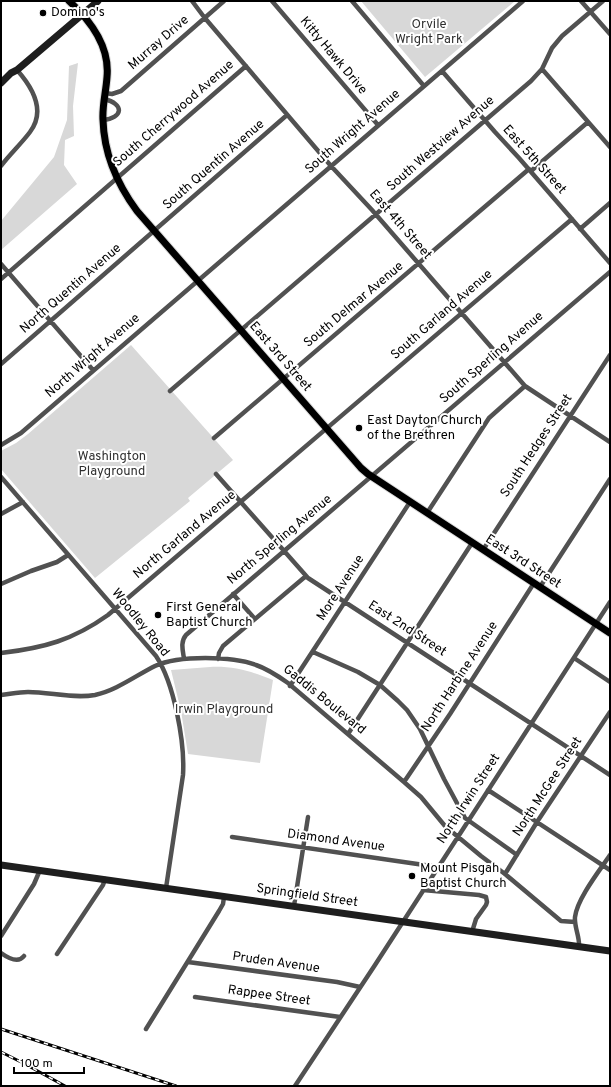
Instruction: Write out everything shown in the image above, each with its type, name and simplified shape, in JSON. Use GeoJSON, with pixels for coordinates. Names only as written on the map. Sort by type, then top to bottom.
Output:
{"type":"FeatureCollection","features":[{"type":"Feature","properties":{"kind":"main road","name":"East 3rd Street"},"geometry":{"type":"LineString","coordinates":[[68,1],[82,14],[95,30],[100,39],[106,58],[108,76],[103,120],[104,137],[108,156],[117,179],[128,200],[154,231],[361,468],[370,476],[610,633]]}},
{"type":"Feature","properties":{"kind":"main road"},"geometry":{"type":"LineString","coordinates":[[1,83],[98,1]]}},
{"type":"Feature","properties":{"kind":"main road","name":"Springfield Street"},"geometry":{"type":"LineString","coordinates":[[1,865],[610,951]]}},
{"type":"Feature","properties":{"kind":"street","name":"East 4th Street"},"geometry":{"type":"LineString","coordinates":[[192,1],[331,166],[376,215],[525,386],[610,442]]}},
{"type":"Feature","properties":{"kind":"street","name":"Murray Drive"},"geometry":{"type":"LineString","coordinates":[[105,96],[121,91],[224,1]]}},
{"type":"Feature","properties":{"kind":"street","name":"Kitty Hawk Drive"},"geometry":{"type":"LineString","coordinates":[[272,1],[378,125]]}},
{"type":"Feature","properties":{"kind":"street"},"geometry":{"type":"LineString","coordinates":[[352,1],[424,86]]}},
{"type":"Feature","properties":{"kind":"street","name":"South Wright Avenue"},"geometry":{"type":"LineString","coordinates":[[198,281],[523,1]]}},
{"type":"Feature","properties":{"kind":"street"},"geometry":{"type":"LineString","coordinates":[[581,1],[610,34]]}},
{"type":"Feature","properties":{"kind":"street"},"geometry":{"type":"LineString","coordinates":[[591,12],[603,1]]}},
{"type":"Feature","properties":{"kind":"street","name":"South Westview Avenue"},"geometry":{"type":"LineString","coordinates":[[170,391],[531,81],[542,70],[556,43],[562,36],[591,12]]}},
{"type":"Feature","properties":{"kind":"street","name":"South Cherrywood Avenue"},"geometry":{"type":"LineString","coordinates":[[1,279],[246,66]]}},
{"type":"Feature","properties":{"kind":"street"},"geometry":{"type":"LineString","coordinates":[[1,166],[28,134],[36,118],[37,105],[34,93],[17,70]]}},
{"type":"Feature","properties":{"kind":"street"},"geometry":{"type":"LineString","coordinates":[[542,70],[610,147]]}},
{"type":"Feature","properties":{"kind":"street","name":"East 5th Street"},"geometry":{"type":"LineString","coordinates":[[442,71],[610,263]]}},
{"type":"Feature","properties":{"kind":"street"},"geometry":{"type":"LineString","coordinates":[[103,120],[114,118],[119,113],[117,104],[105,96]]}},
{"type":"Feature","properties":{"kind":"street","name":"South Quentin Avenue"},"geometry":{"type":"LineString","coordinates":[[154,231],[287,115]]}},
{"type":"Feature","properties":{"kind":"street","name":"South Delmar Avenue"},"geometry":{"type":"LineString","coordinates":[[214,438],[588,122]]}},
{"type":"Feature","properties":{"kind":"street"},"geometry":{"type":"LineString","coordinates":[[580,229],[610,203]]}},
{"type":"Feature","properties":{"kind":"street","name":"South Garland Avenue"},"geometry":{"type":"LineString","coordinates":[[326,428],[572,219]]}},
{"type":"Feature","properties":{"kind":"street","name":"North Quentin Avenue"},"geometry":{"type":"LineString","coordinates":[[1,364],[154,231]]}},
{"type":"Feature","properties":{"kind":"street"},"geometry":{"type":"LineString","coordinates":[[1,264],[93,370]]}},
{"type":"Feature","properties":{"kind":"street","name":"South Sperling Avenue"},"geometry":{"type":"LineString","coordinates":[[370,476],[610,272]]}},
{"type":"Feature","properties":{"kind":"street","name":"North Wright Avenue"},"geometry":{"type":"LineString","coordinates":[[1,445],[21,433],[198,281]]}},
{"type":"Feature","properties":{"kind":"street","name":"South Hedges Street"},"geometry":{"type":"LineString","coordinates":[[483,550],[610,355]]}},
{"type":"Feature","properties":{"kind":"street"},"geometry":{"type":"LineString","coordinates":[[427,513],[489,418],[525,386]]}},
{"type":"Feature","properties":{"kind":"street","name":"North Garland Avenue"},"geometry":{"type":"LineString","coordinates":[[1,653],[44,646],[71,637],[90,628],[115,609],[326,428]]}},
{"type":"Feature","properties":{"kind":"street","name":"East 2nd Street"},"geometry":{"type":"LineString","coordinates":[[216,474],[306,576],[610,775]]}},
{"type":"Feature","properties":{"kind":"street","name":"North Sperling Avenue"},"geometry":{"type":"LineString","coordinates":[[184,659],[182,647],[183,638],[186,634],[370,476]]}},
{"type":"Feature","properties":{"kind":"street","name":"Woodley Road"},"geometry":{"type":"LineString","coordinates":[[1,477],[156,656],[161,664],[174,700],[181,736],[183,759],[183,775],[166,888]]}},
{"type":"Feature","properties":{"kind":"street","name":"North Harbine Avenue"},"geometry":{"type":"LineString","coordinates":[[404,782],[469,683],[610,479]]}},
{"type":"Feature","properties":{"kind":"street"},"geometry":{"type":"LineString","coordinates":[[1,514],[23,502]]}},
{"type":"Feature","properties":{"kind":"street","name":"More Avenue"},"geometry":{"type":"LineString","coordinates":[[290,686],[410,502]]}},
{"type":"Feature","properties":{"kind":"street"},"geometry":{"type":"LineString","coordinates":[[348,734],[472,543]]}},
{"type":"Feature","properties":{"kind":"street"},"geometry":{"type":"LineString","coordinates":[[1,584],[57,562],[68,555]]}},
{"type":"Feature","properties":{"kind":"street"},"geometry":{"type":"LineString","coordinates":[[218,659],[218,653],[223,646],[306,576]]}},
{"type":"Feature","properties":{"kind":"street"},"geometry":{"type":"LineString","coordinates":[[233,594],[255,619]]}},
{"type":"Feature","properties":{"kind":"street","name":"North Irwin Street"},"geometry":{"type":"LineString","coordinates":[[295,1086],[610,602]]}},
{"type":"Feature","properties":{"kind":"street"},"geometry":{"type":"LineString","coordinates":[[313,652],[353,669],[380,686],[406,710],[420,730],[449,789],[466,818],[517,855]]}},
{"type":"Feature","properties":{"kind":"street"},"geometry":{"type":"LineString","coordinates":[[574,658],[610,682]]}},
{"type":"Feature","properties":{"kind":"street","name":"Gaddis Boulevard"},"geometry":{"type":"LineString","coordinates":[[1,695],[29,692],[79,696],[94,695],[106,692],[161,664],[184,659],[218,659],[241,661],[255,665],[274,673],[348,734],[421,797],[438,818],[457,837],[505,874],[561,921],[569,923],[575,922]]}},
{"type":"Feature","properties":{"kind":"street","name":"North McGee Street"},"geometry":{"type":"LineString","coordinates":[[505,874],[537,822],[610,712]]}},
{"type":"Feature","properties":{"kind":"street"},"geometry":{"type":"LineString","coordinates":[[488,790],[610,870]]}},
{"type":"Feature","properties":{"kind":"street"},"geometry":{"type":"LineString","coordinates":[[294,906],[308,817]]}},
{"type":"Feature","properties":{"kind":"street","name":"Diamond Avenue"},"geometry":{"type":"LineString","coordinates":[[232,837],[438,867]]}},
{"type":"Feature","properties":{"kind":"street"},"geometry":{"type":"LineString","coordinates":[[579,947],[575,922],[577,909],[580,901],[610,855]]}},
{"type":"Feature","properties":{"kind":"street"},"geometry":{"type":"LineString","coordinates":[[1,936],[34,884],[40,870]]}},
{"type":"Feature","properties":{"kind":"street"},"geometry":{"type":"LineString","coordinates":[[57,954],[103,885],[104,879]]}},
{"type":"Feature","properties":{"kind":"street"},"geometry":{"type":"LineString","coordinates":[[423,890],[479,895],[486,897],[486,905],[476,919],[472,932]]}},
{"type":"Feature","properties":{"kind":"street"},"geometry":{"type":"LineString","coordinates":[[146,1029],[219,911],[223,904],[224,897]]}},
{"type":"Feature","properties":{"kind":"street"},"geometry":{"type":"LineString","coordinates":[[1,953],[17,961],[21,960],[24,956]]}},
{"type":"Feature","properties":{"kind":"street","name":"Pruden Avenue"},"geometry":{"type":"LineString","coordinates":[[188,962],[337,982],[360,987]]}},
{"type":"Feature","properties":{"kind":"street","name":"Rappee Street"},"geometry":{"type":"LineString","coordinates":[[195,997],[340,1017]]}},
{"type":"Feature","properties":{"kind":"green space","name":"Orvile Wright Park"},"geometry":{"type":"Polygon","coordinates":[[[361,1],[515,1],[425,77],[361,1]]]}},
{"type":"Feature","properties":{"kind":"green space"},"geometry":{"type":"Polygon","coordinates":[[[78,63],[73,106],[74,136],[65,140],[64,165],[77,184],[1,250],[1,221],[54,157],[67,120],[69,66],[78,63]]]}},
{"type":"Feature","properties":{"kind":"green space","name":"Washington Playground"},"geometry":{"type":"Polygon","coordinates":[[[131,345],[233,460],[188,498],[190,501],[95,578],[1,469],[1,451],[16,443],[28,434],[131,345]]]}},
{"type":"Feature","properties":{"kind":"green space","name":"Irwin Playground"},"geometry":{"type":"Polygon","coordinates":[[[227,667],[242,670],[273,680],[260,763],[188,754],[181,711],[171,670],[227,667]]]}},
{"type":"Feature","properties":{"kind":"railway"},"geometry":{"type":"LineString","coordinates":[[1,1029],[176,1086]]}},
{"type":"Feature","properties":{"kind":"railway"},"geometry":{"type":"LineString","coordinates":[[1,1052],[65,1086]]}},
{"type":"Feature","properties":{"kind":"place","name":"Domino's"},"geometry":{"type":"Point","coordinates":[43,13]}},
{"type":"Feature","properties":{"kind":"place","name":"East Dayton Church of the Brethren"},"geometry":{"type":"Point","coordinates":[359,428]}},
{"type":"Feature","properties":{"kind":"place","name":"First General Baptist Church"},"geometry":{"type":"Point","coordinates":[158,615]}},
{"type":"Feature","properties":{"kind":"place","name":"Mount Pisgah Baptist Church"},"geometry":{"type":"Point","coordinates":[412,876]}}]}
